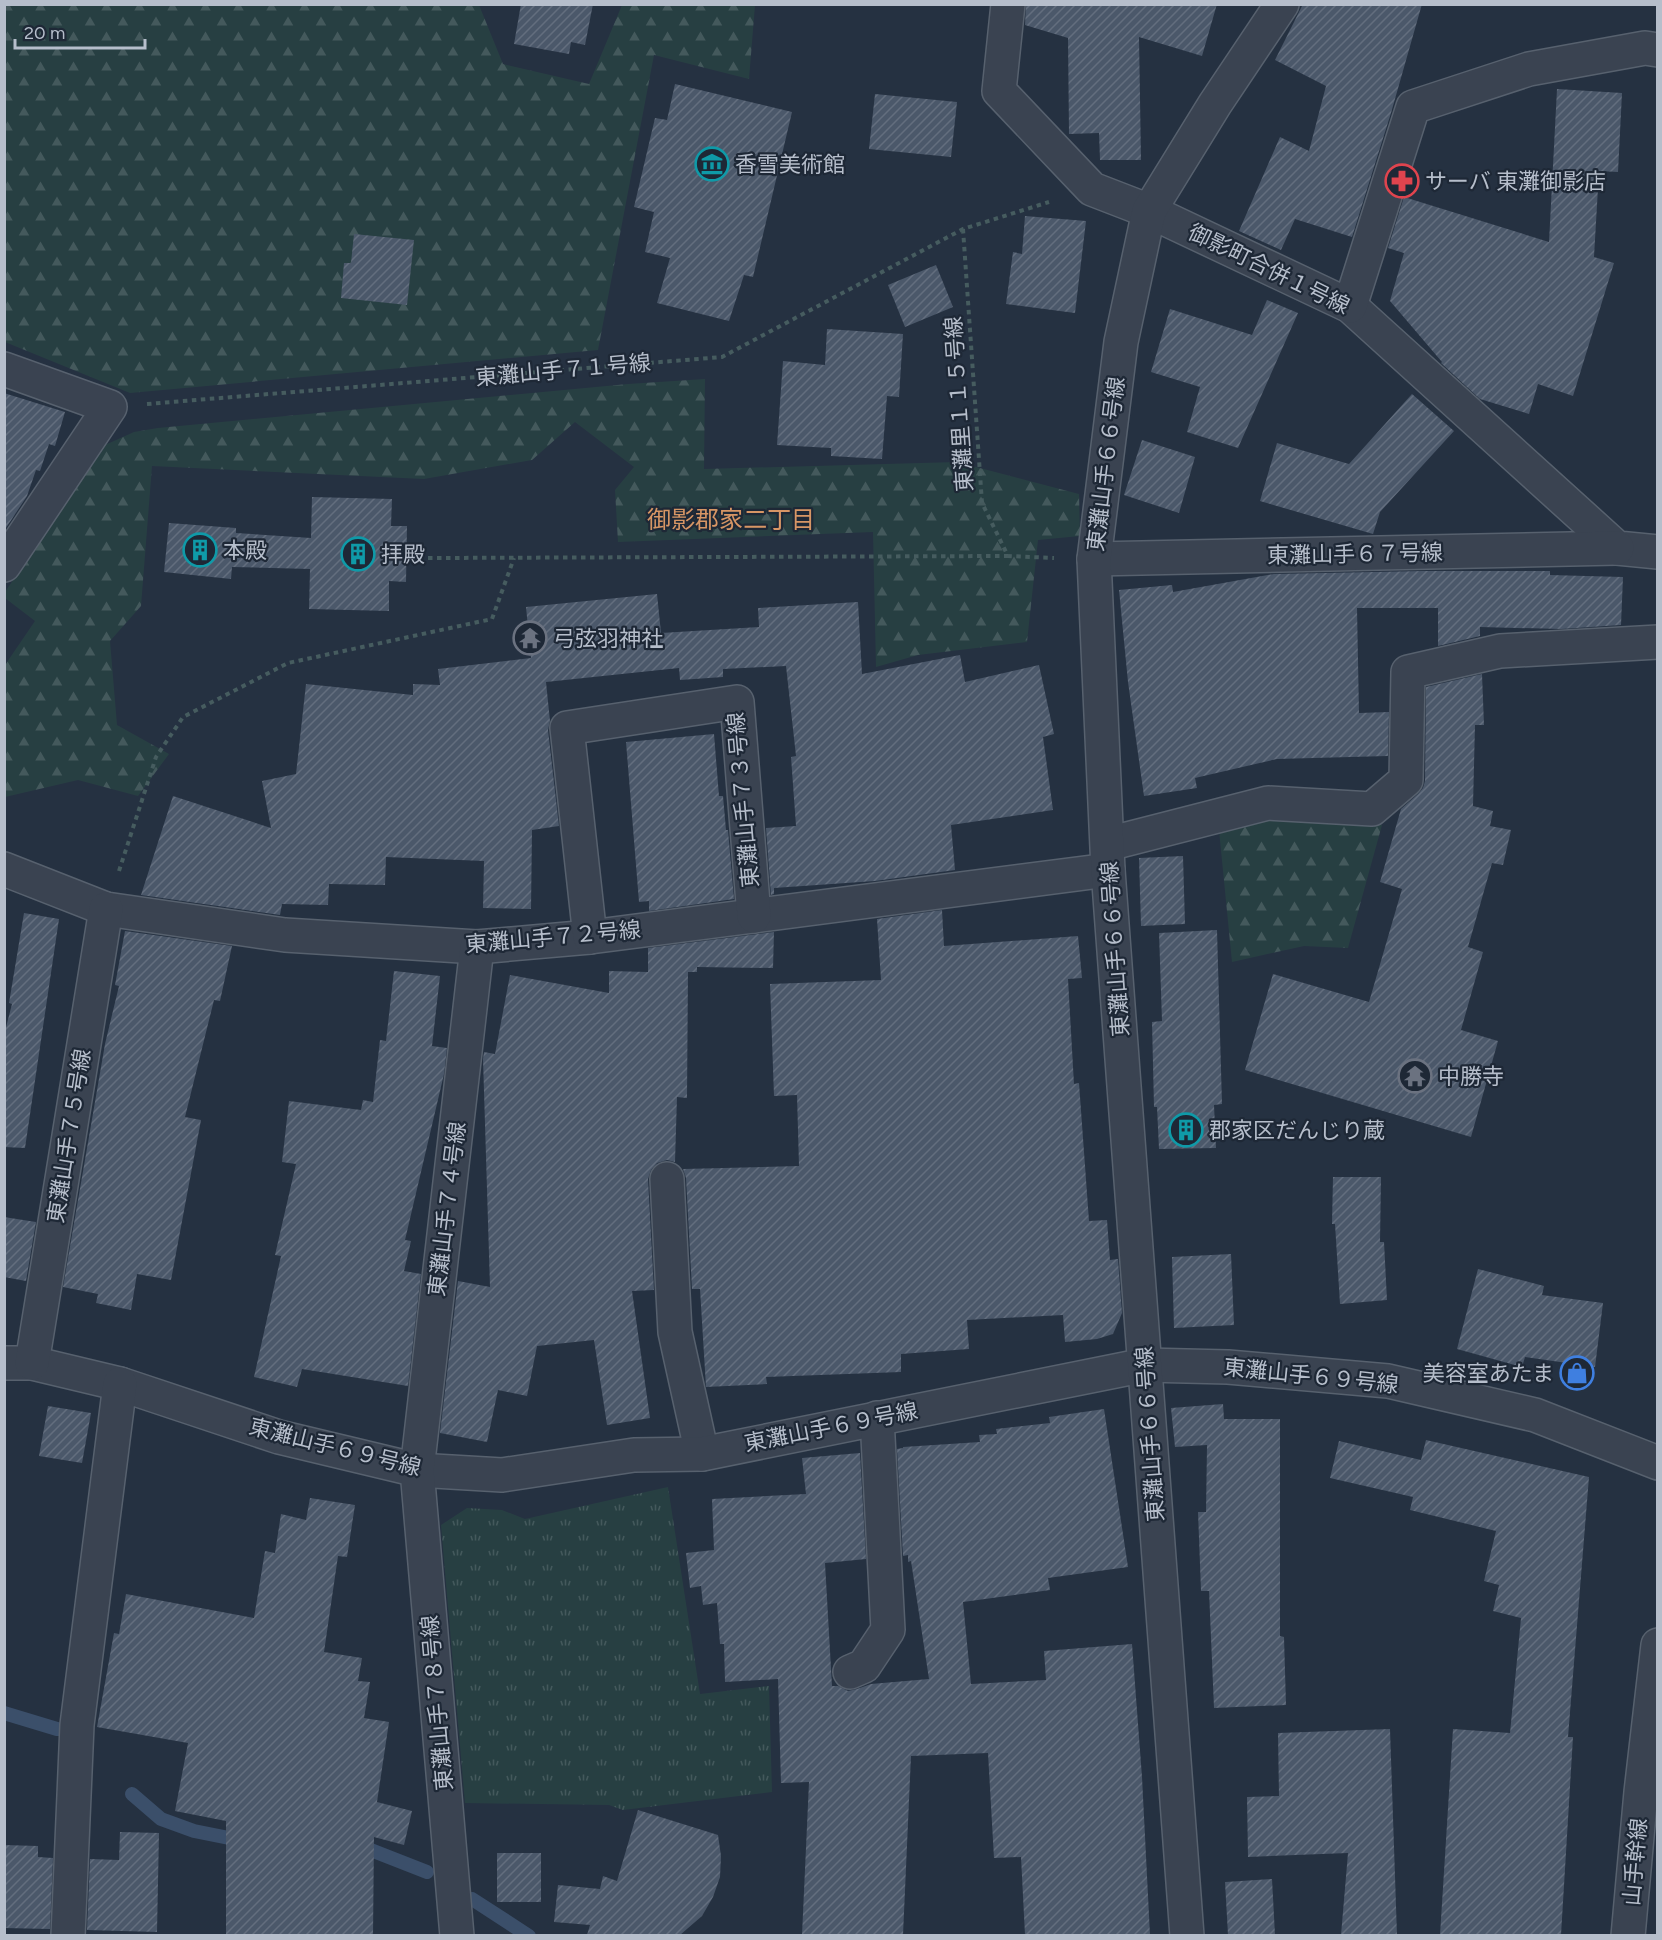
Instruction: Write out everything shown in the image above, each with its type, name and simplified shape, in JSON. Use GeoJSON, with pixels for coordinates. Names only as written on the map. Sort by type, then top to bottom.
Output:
{"type":"FeatureCollection","features":[{"type":"Feature","properties":{"kind":"street","name":"御影町合併１号線"},"geometry":{"type":"LineString","coordinates":[[1008,4],[999,92],[1092,189],[1149,211],[1350,306],[1617,548]]}},
{"type":"Feature","properties":{"kind":"street","name":"東灘山手６６号線"},"geometry":{"type":"LineString","coordinates":[[1187,1935],[1108,857],[1094,559],[1122,342],[1149,211],[1215,104],[1282,4]]}},
{"type":"Feature","properties":{"kind":"street"},"geometry":{"type":"LineString","coordinates":[[1350,306],[1413,107],[1529,69],[1645,48],[1658,50]]}},
{"type":"Feature","properties":{"kind":"street"},"geometry":{"type":"LineString","coordinates":[[4,369],[110,407],[4,565]]}},
{"type":"Feature","properties":{"kind":"street"},"geometry":{"type":"LineString","coordinates":[[1617,548],[1658,552]]}},
{"type":"Feature","properties":{"kind":"street","name":"東灘山手６７号線"},"geometry":{"type":"LineString","coordinates":[[1094,559],[1617,548]]}},
{"type":"Feature","properties":{"kind":"street","name":"東灘山手７２号線"},"geometry":{"type":"LineString","coordinates":[[4,869],[106,909],[285,935],[477,947],[754,916],[1108,857],[1268,803],[1372,809],[1406,780],[1408,672],[1500,651],[1658,642]]}},
{"type":"Feature","properties":{"kind":"street","name":"東灘山手７３号線"},"geometry":{"type":"LineString","coordinates":[[590,936],[567,728],[736,702],[754,916]]}},
{"type":"Feature","properties":{"kind":"street","name":"東灘山手７５号線"},"geometry":{"type":"LineString","coordinates":[[18,1363],[106,909]]}},
{"type":"Feature","properties":{"kind":"street","name":"東灘山手７４号線"},"geometry":{"type":"LineString","coordinates":[[417,1470],[477,947]]}},
{"type":"Feature","properties":{"kind":"street"},"geometry":{"type":"LineString","coordinates":[[667,1179],[675,1332],[702,1454]]}},
{"type":"Feature","properties":{"kind":"street","name":"東灘山手６９号線"},"geometry":{"type":"LineString","coordinates":[[18,1363],[120,1384],[279,1437],[417,1470],[502,1475],[634,1455],[702,1454],[1145,1365],[1228,1367],[1388,1381],[1535,1415],[1658,1463]]}},
{"type":"Feature","properties":{"kind":"street"},"geometry":{"type":"LineString","coordinates":[[68,1935],[76,1725],[120,1384]]}},
{"type":"Feature","properties":{"kind":"street"},"geometry":{"type":"LineString","coordinates":[[850,1672],[864,1666],[888,1630],[877,1418]]}},
{"type":"Feature","properties":{"kind":"street","name":"東灘山手７８号線"},"geometry":{"type":"LineString","coordinates":[[417,1470],[456,1935]]}},
{"type":"Feature","properties":{"kind":"street","name":"山手幹線"},"geometry":{"type":"LineString","coordinates":[[1628,1935],[1658,1645]]}},
{"type":"Feature","properties":{"kind":"path","name":"東灘山手７１号線"},"geometry":{"type":"LineString","coordinates":[[110,407],[722,357],[963,229],[1092,189]]}},
{"type":"Feature","properties":{"kind":"path","name":"東灘里１１５号線"},"geometry":{"type":"LineString","coordinates":[[963,229],[982,503],[1008,556]]}},
{"type":"Feature","properties":{"kind":"path"},"geometry":{"type":"LineString","coordinates":[[428,558],[1008,556],[1094,559]]}},
{"type":"Feature","properties":{"kind":"path"},"geometry":{"type":"LineString","coordinates":[[106,909],[156,757],[183,717],[288,663],[492,619],[514,558]]}},
{"type":"Feature","properties":{"kind":"green space"},"geometry":{"type":"Polygon","coordinates":[[[4,5],[479,5],[503,64],[589,84],[622,5],[755,5],[749,79],[654,55],[598,350],[130,393],[5,342],[4,5]]]}},
{"type":"Feature","properties":{"kind":"green space"},"geometry":{"type":"Polygon","coordinates":[[[705,379],[704,469],[957,462],[1079,494],[1080,536],[1038,540],[1027,642],[918,655],[876,667],[873,532],[618,542],[615,490],[634,467],[575,422],[532,460],[424,479],[152,466],[141,606],[110,641],[117,725],[169,754],[138,796],[78,780],[5,797],[5,665],[35,621],[5,598],[5,592],[105,445],[134,432],[158,428],[628,384],[705,379]]]}},
{"type":"Feature","properties":{"kind":"green space"},"geometry":{"type":"Polygon","coordinates":[[[1281,814],[1382,825],[1348,948],[1304,946],[1232,962],[1219,830],[1281,814]]]}},
{"type":"Feature","properties":{"kind":"green space"},"geometry":{"type":"Polygon","coordinates":[[[668,1487],[700,1694],[769,1686],[772,1792],[623,1810],[609,1805],[465,1803],[441,1525],[467,1508],[502,1510],[525,1519],[668,1487]]]}},
{"type":"Feature","properties":{"kind":"building"},"geometry":{"type":"Polygon","coordinates":[[[521,4],[593,4],[585,45],[571,42],[569,54],[514,44],[521,4]]]}},
{"type":"Feature","properties":{"kind":"building"},"geometry":{"type":"Polygon","coordinates":[[[1026,4],[1217,4],[1202,56],[1139,37],[1141,160],[1100,160],[1099,133],[1069,134],[1068,38],[1025,25],[1026,4]]]}},
{"type":"Feature","properties":{"kind":"building"},"geometry":{"type":"Polygon","coordinates":[[[1303,4],[1422,4],[1352,237],[1295,219],[1281,250],[1239,231],[1280,137],[1309,151],[1326,86],[1275,60],[1303,4]]]}},
{"type":"Feature","properties":{"kind":"building","name":"香雪美術館"},"geometry":{"type":"Polygon","coordinates":[[[675,84],[792,112],[753,277],[744,275],[729,321],[657,303],[670,258],[645,252],[654,212],[634,207],[655,118],[667,120],[675,84]]]}},
{"type":"Feature","properties":{"kind":"building"},"geometry":{"type":"Polygon","coordinates":[[[1557,89],[1622,93],[1618,172],[1599,171],[1594,257],[1614,263],[1573,396],[1538,384],[1529,414],[1480,399],[1441,363],[1390,301],[1404,253],[1388,248],[1404,197],[1549,242],[1557,89]]]}},
{"type":"Feature","properties":{"kind":"building"},"geometry":{"type":"Polygon","coordinates":[[[875,94],[957,102],[951,157],[869,149],[875,94]]]}},
{"type":"Feature","properties":{"kind":"building"},"geometry":{"type":"Polygon","coordinates":[[[1025,216],[1086,221],[1075,313],[1006,304],[1013,252],[1022,254],[1025,216]]]}},
{"type":"Feature","properties":{"kind":"building"},"geometry":{"type":"Polygon","coordinates":[[[354,234],[414,240],[407,305],[341,298],[344,263],[351,263],[354,234]]]}},
{"type":"Feature","properties":{"kind":"building"},"geometry":{"type":"Polygon","coordinates":[[[936,265],[953,307],[905,327],[888,285],[936,265]]]}},
{"type":"Feature","properties":{"kind":"building"},"geometry":{"type":"Polygon","coordinates":[[[1267,300],[1298,313],[1238,448],[1187,432],[1200,387],[1151,372],[1170,309],[1252,335],[1267,300]]]}},
{"type":"Feature","properties":{"kind":"building"},"geometry":{"type":"Polygon","coordinates":[[[827,329],[903,334],[899,397],[887,396],[882,459],[831,456],[831,448],[777,445],[783,361],[825,365],[827,329]]]}},
{"type":"Feature","properties":{"kind":"building"},"geometry":{"type":"Polygon","coordinates":[[[4,393],[65,412],[55,446],[49,444],[40,471],[36,470],[27,496],[4,531],[4,393]]]}},
{"type":"Feature","properties":{"kind":"building"},"geometry":{"type":"Polygon","coordinates":[[[1412,394],[1454,431],[1380,512],[1373,534],[1260,501],[1277,443],[1349,464],[1412,394]]]}},
{"type":"Feature","properties":{"kind":"building"},"geometry":{"type":"Polygon","coordinates":[[[1142,440],[1195,457],[1179,513],[1124,495],[1142,440]]]}},
{"type":"Feature","properties":{"kind":"building","name":"拝殿"},"geometry":{"type":"Polygon","coordinates":[[[312,497],[392,499],[391,526],[407,526],[406,582],[389,581],[389,611],[309,609],[310,569],[232,567],[231,579],[164,572],[169,523],[236,528],[236,533],[311,538],[312,497]]]}},
{"type":"Feature","properties":{"kind":"building"},"geometry":{"type":"Polygon","coordinates":[[[1550,571],[1550,575],[1623,577],[1621,625],[1561,629],[1480,627],[1480,636],[1438,646],[1438,608],[1357,608],[1359,713],[1389,712],[1388,756],[1277,759],[1195,778],[1197,788],[1144,796],[1128,682],[1119,590],[1172,585],[1173,592],[1274,574],[1550,571]]]}},
{"type":"Feature","properties":{"kind":"building"},"geometry":{"type":"Polygon","coordinates":[[[657,594],[661,633],[759,627],[758,608],[858,602],[862,674],[960,655],[965,682],[1039,665],[1054,734],[1043,737],[1053,810],[951,825],[955,870],[875,881],[774,888],[774,894],[771,895],[766,828],[796,826],[791,757],[796,756],[786,666],[723,669],[723,677],[680,680],[679,668],[546,682],[550,721],[548,730],[559,826],[532,830],[531,909],[483,908],[484,861],[386,857],[385,885],[329,884],[328,905],[282,904],[280,915],[141,895],[173,796],[271,828],[262,781],[296,774],[306,684],[413,695],[413,684],[440,685],[438,669],[531,658],[526,607],[657,594]]]}},
{"type":"Feature","properties":{"kind":"building"},"geometry":{"type":"Polygon","coordinates":[[[1482,674],[1484,725],[1475,725],[1473,806],[1493,811],[1490,826],[1511,830],[1503,865],[1492,863],[1468,947],[1483,952],[1461,1030],[1498,1041],[1471,1137],[1245,1070],[1273,974],[1369,1002],[1402,889],[1380,882],[1401,809],[1418,794],[1425,781],[1426,687],[1482,674]]]}},
{"type":"Feature","properties":{"kind":"building"},"geometry":{"type":"Polygon","coordinates":[[[714,734],[719,796],[723,796],[726,830],[728,830],[734,899],[649,911],[649,901],[639,902],[626,742],[714,734]]]}},
{"type":"Feature","properties":{"kind":"building"},"geometry":{"type":"Polygon","coordinates":[[[1183,856],[1185,924],[1141,926],[1139,858],[1183,856]]]}},
{"type":"Feature","properties":{"kind":"building"},"geometry":{"type":"Polygon","coordinates":[[[942,910],[944,946],[1078,936],[1082,978],[1068,979],[1074,1084],[1079,1083],[1089,1221],[1107,1220],[1110,1260],[1118,1259],[1122,1313],[1113,1334],[1097,1339],[1065,1342],[1063,1315],[967,1320],[969,1349],[901,1354],[901,1372],[766,1377],[767,1384],[706,1387],[700,1289],[692,1289],[686,1178],[683,1169],[799,1166],[797,1095],[774,1096],[770,984],[881,980],[877,919],[942,910]]]}},
{"type":"Feature","properties":{"kind":"building"},"geometry":{"type":"Polygon","coordinates":[[[24,913],[59,919],[25,1148],[4,1147],[4,1035],[12,1004],[9,1003],[24,913]]]}},
{"type":"Feature","properties":{"kind":"building"},"geometry":{"type":"Polygon","coordinates":[[[1217,930],[1222,1104],[1214,1105],[1216,1148],[1159,1149],[1157,1107],[1154,1107],[1152,1022],[1162,1021],[1159,933],[1217,930]]]}},
{"type":"Feature","properties":{"kind":"building"},"geometry":{"type":"Polygon","coordinates":[[[125,931],[232,946],[220,1001],[214,1000],[185,1117],[201,1120],[171,1280],[137,1274],[131,1310],[96,1303],[98,1294],[63,1287],[105,1044],[119,986],[115,985],[125,931]]]}},
{"type":"Feature","properties":{"kind":"building"},"geometry":{"type":"Polygon","coordinates":[[[774,932],[773,968],[697,967],[697,972],[688,972],[687,1098],[677,1097],[675,1162],[667,1160],[657,1163],[648,1179],[654,1290],[632,1291],[650,1418],[607,1425],[594,1340],[537,1346],[527,1396],[498,1390],[487,1442],[440,1433],[458,1281],[490,1287],[483,1059],[484,1052],[495,1054],[510,975],[609,993],[609,971],[648,972],[648,948],[774,932]]]}},
{"type":"Feature","properties":{"kind":"building"},"geometry":{"type":"Polygon","coordinates":[[[394,971],[440,976],[432,1046],[447,1048],[444,1074],[405,1240],[411,1241],[404,1271],[421,1274],[408,1386],[302,1369],[297,1387],[254,1377],[281,1256],[275,1255],[296,1164],[282,1162],[289,1101],[361,1110],[363,1100],[373,1102],[380,1040],[386,1041],[394,971]]]}},
{"type":"Feature","properties":{"kind":"building"},"geometry":{"type":"Polygon","coordinates":[[[1333,1177],[1381,1177],[1380,1242],[1384,1242],[1387,1300],[1340,1304],[1335,1224],[1332,1224],[1333,1177]]]}},
{"type":"Feature","properties":{"kind":"building"},"geometry":{"type":"Polygon","coordinates":[[[4,1217],[36,1222],[26,1281],[4,1277],[4,1217]]]}},
{"type":"Feature","properties":{"kind":"building"},"geometry":{"type":"Polygon","coordinates":[[[1231,1254],[1234,1325],[1174,1328],[1172,1257],[1231,1254]]]}},
{"type":"Feature","properties":{"kind":"building"},"geometry":{"type":"Polygon","coordinates":[[[1478,1269],[1544,1286],[1542,1295],[1603,1303],[1595,1367],[1525,1357],[1522,1367],[1457,1349],[1478,1269]]]}},
{"type":"Feature","properties":{"kind":"building"},"geometry":{"type":"Polygon","coordinates":[[[1223,1404],[1224,1419],[1280,1419],[1280,1636],[1284,1637],[1286,1705],[1214,1708],[1209,1591],[1201,1591],[1198,1512],[1206,1512],[1207,1445],[1175,1447],[1171,1408],[1223,1404]]]}},
{"type":"Feature","properties":{"kind":"building"},"geometry":{"type":"Polygon","coordinates":[[[48,1406],[91,1413],[82,1463],[39,1456],[48,1406]]]}},
{"type":"Feature","properties":{"kind":"building"},"geometry":{"type":"Polygon","coordinates":[[[1104,1409],[1128,1567],[1048,1578],[1050,1590],[963,1602],[971,1684],[1046,1680],[1044,1651],[1132,1644],[1150,1935],[1025,1935],[1021,1857],[994,1858],[988,1753],[911,1756],[903,1935],[802,1935],[809,1782],[781,1783],[778,1679],[725,1682],[724,1644],[720,1644],[717,1603],[703,1605],[701,1586],[690,1588],[686,1553],[714,1550],[712,1499],[806,1494],[802,1458],[860,1453],[866,1559],[825,1563],[832,1686],[848,1691],[871,1684],[929,1679],[911,1561],[908,1562],[908,1555],[903,1556],[897,1449],[980,1442],[979,1435],[997,1434],[996,1429],[1050,1423],[1049,1417],[1104,1409]]]}},
{"type":"Feature","properties":{"kind":"building"},"geometry":{"type":"Polygon","coordinates":[[[1426,1440],[1589,1477],[1568,1737],[1573,1737],[1561,1935],[1440,1935],[1453,1729],[1510,1733],[1521,1618],[1493,1611],[1499,1585],[1484,1581],[1496,1531],[1410,1510],[1413,1497],[1330,1478],[1339,1441],[1421,1460],[1426,1440]]]}},
{"type":"Feature","properties":{"kind":"building"},"geometry":{"type":"Polygon","coordinates":[[[310,1498],[355,1505],[347,1557],[338,1556],[324,1652],[362,1658],[358,1681],[370,1682],[364,1718],[389,1722],[377,1802],[412,1811],[404,1845],[374,1837],[373,1935],[226,1935],[226,1821],[175,1811],[188,1743],[97,1727],[114,1633],[119,1634],[126,1594],[254,1618],[265,1551],[275,1553],[281,1514],[306,1520],[310,1498]]]}},
{"type":"Feature","properties":{"kind":"building"},"geometry":{"type":"Polygon","coordinates":[[[1390,1729],[1397,1935],[1341,1935],[1348,1853],[1248,1857],[1247,1797],[1279,1796],[1278,1733],[1390,1729]]]}},
{"type":"Feature","properties":{"kind":"building"},"geometry":{"type":"Polygon","coordinates":[[[638,1810],[718,1835],[721,1856],[720,1877],[713,1897],[702,1916],[680,1935],[587,1935],[590,1925],[554,1922],[558,1885],[600,1889],[603,1876],[617,1881],[638,1810]]]}},
{"type":"Feature","properties":{"kind":"building"},"geometry":{"type":"Polygon","coordinates":[[[120,1832],[159,1833],[157,1932],[87,1930],[90,1859],[119,1860],[120,1832]]]}},
{"type":"Feature","properties":{"kind":"building"},"geometry":{"type":"Polygon","coordinates":[[[4,1845],[38,1846],[38,1857],[53,1858],[50,1929],[4,1928],[4,1845]]]}},
{"type":"Feature","properties":{"kind":"building"},"geometry":{"type":"Polygon","coordinates":[[[497,1853],[541,1853],[541,1902],[497,1902],[497,1853]]]}},
{"type":"Feature","properties":{"kind":"building"},"geometry":{"type":"Polygon","coordinates":[[[1272,1879],[1275,1935],[1228,1935],[1225,1882],[1272,1879]]]}},
{"type":"Feature","properties":{"kind":"waterway"},"geometry":{"type":"LineString","coordinates":[[4,1713],[57,1729]]}},
{"type":"Feature","properties":{"kind":"waterway"},"geometry":{"type":"LineString","coordinates":[[132,1794],[161,1819],[194,1831],[244,1841]]}},
{"type":"Feature","properties":{"kind":"waterway"},"geometry":{"type":"LineString","coordinates":[[358,1845],[427,1872]]}},
{"type":"Feature","properties":{"kind":"waterway"},"geometry":{"type":"LineString","coordinates":[[472,1899],[529,1936]]}},
{"type":"Feature","properties":{"kind":"place","name":"香雪美術館"},"geometry":{"type":"Point","coordinates":[712,164]}},
{"type":"Feature","properties":{"kind":"place","name":"サーバ 東灘御影店"},"geometry":{"type":"Point","coordinates":[1402,181]}},
{"type":"Feature","properties":{"kind":"place","name":"本殿"},"geometry":{"type":"Point","coordinates":[200,550]}},
{"type":"Feature","properties":{"kind":"place","name":"拝殿"},"geometry":{"type":"Point","coordinates":[358,554]}},
{"type":"Feature","properties":{"kind":"place","name":"弓弦羽神社"},"geometry":{"type":"Point","coordinates":[530,638]}},
{"type":"Feature","properties":{"kind":"place","name":"中勝寺"},"geometry":{"type":"Point","coordinates":[1415,1076]}},
{"type":"Feature","properties":{"kind":"place","name":"郡家区だんじり蔵"},"geometry":{"type":"Point","coordinates":[1186,1130]}},
{"type":"Feature","properties":{"kind":"place","name":"美容室あたま"},"geometry":{"type":"Point","coordinates":[1577,1373]}},
{"type":"Feature","properties":{"kind":"district","name":"御影郡家二丁目"},"geometry":{"type":"Point","coordinates":[731,519]}}]}
